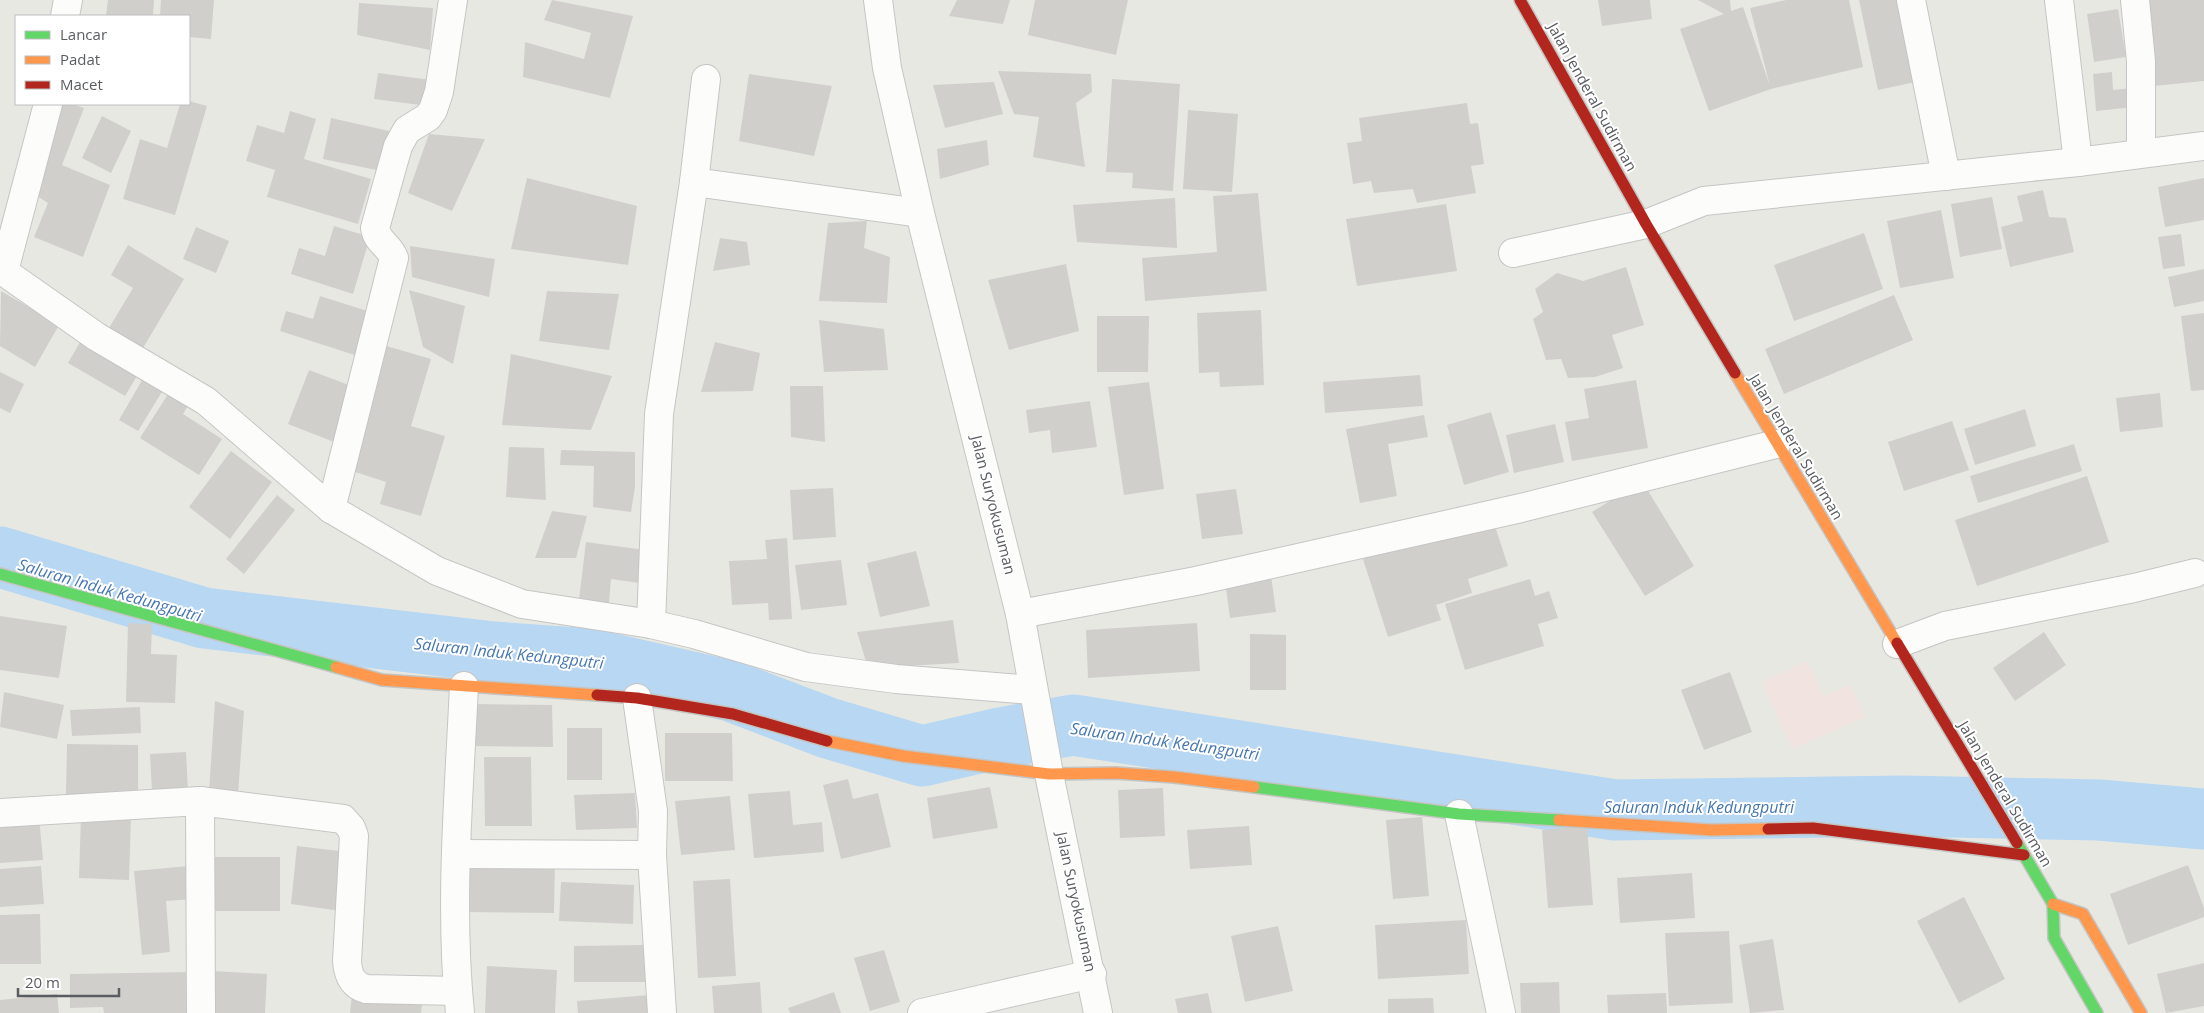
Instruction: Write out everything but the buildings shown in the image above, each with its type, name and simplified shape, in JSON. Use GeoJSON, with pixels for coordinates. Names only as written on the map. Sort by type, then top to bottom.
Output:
{"type":"FeatureCollection","features":[{"type":"Feature","properties":{"kind":"street"},"geometry":{"type":"LineString","coordinates":[[65,15],[68,0]]}},
{"type":"Feature","properties":{"kind":"street"},"geometry":{"type":"LineString","coordinates":[[331,509],[394,258],[390,248],[380,242],[375,228],[398,146],[407,130],[428,117],[433,110],[439,92],[453,0]]}},
{"type":"Feature","properties":{"kind":"street","name":"Jalan Suryokusuman"},"geometry":{"type":"LineString","coordinates":[[878,0],[887,68],[920,213],[1020,614],[1032,690],[1092,974],[1098,1013]]}},
{"type":"Feature","properties":{"kind":"street","name":"Jalan Jenderal Sudirman"},"geometry":{"type":"LineString","coordinates":[[1520,0],[1646,224],[2053,904],[2054,938],[2097,1013]]}},
{"type":"Feature","properties":{"kind":"street"},"geometry":{"type":"LineString","coordinates":[[1911,0],[1946,176]]}},
{"type":"Feature","properties":{"kind":"street"},"geometry":{"type":"LineString","coordinates":[[2059,0],[2078,162]]}},
{"type":"Feature","properties":{"kind":"street"},"geometry":{"type":"LineString","coordinates":[[2135,0],[2141,61],[2141,153]]}},
{"type":"Feature","properties":{"kind":"street"},"geometry":{"type":"LineString","coordinates":[[651,624],[659,414],[694,182],[706,79]]}},
{"type":"Feature","properties":{"kind":"street"},"geometry":{"type":"LineString","coordinates":[[48,105],[2,270],[97,337],[206,400],[331,509],[437,571],[522,604],[651,624],[694,634],[806,668],[896,680],[1032,690]]}},
{"type":"Feature","properties":{"kind":"street"},"geometry":{"type":"LineString","coordinates":[[1513,253],[1646,224],[1704,201],[2078,162],[2204,146]]}},
{"type":"Feature","properties":{"kind":"street"},"geometry":{"type":"LineString","coordinates":[[694,182],[920,213]]}},
{"type":"Feature","properties":{"kind":"street"},"geometry":{"type":"LineString","coordinates":[[1020,614],[1196,580],[1522,508],[1776,444]]}},
{"type":"Feature","properties":{"kind":"street"},"geometry":{"type":"LineString","coordinates":[[1897,644],[1945,626],[2134,588],[2195,573]]}},
{"type":"Feature","properties":{"kind":"street"},"geometry":{"type":"LineString","coordinates":[[0,574],[382,680],[637,698],[733,714],[808,737],[903,756],[1048,765],[1116,773],[1174,777],[1459,814],[1710,830],[1813,828],[2024,855]]}},
{"type":"Feature","properties":{"kind":"street"},"geometry":{"type":"LineString","coordinates":[[0,813],[200,801],[343,819],[351,828],[354,836],[347,962],[351,979],[366,989],[459,1002],[457,854],[464,686]]}},
{"type":"Feature","properties":{"kind":"street"},"geometry":{"type":"LineString","coordinates":[[637,698],[653,811],[652,855],[662,1013]]}},
{"type":"Feature","properties":{"kind":"street"},"geometry":{"type":"LineString","coordinates":[[200,801],[201,1013]]}},
{"type":"Feature","properties":{"kind":"street"},"geometry":{"type":"LineString","coordinates":[[1459,814],[1501,1013]]}},
{"type":"Feature","properties":{"kind":"street"},"geometry":{"type":"LineString","coordinates":[[457,854],[652,855]]}},
{"type":"Feature","properties":{"kind":"street"},"geometry":{"type":"LineString","coordinates":[[2053,904],[2083,914],[2141,1013]]}},
{"type":"Feature","properties":{"kind":"street"},"geometry":{"type":"LineString","coordinates":[[922,1013],[1092,974]]}},
{"type":"Feature","properties":{"kind":"shaded area"},"geometry":{"type":"Polygon","coordinates":[[[1807,661],[1824,696],[1850,685],[1865,717],[1792,749],[1762,682],[1807,661]]]}},
{"type":"Feature","properties":{"kind":"waterway","name":"Saluran Induk Kedungputri"},"geometry":{"type":"LineString","coordinates":[[0,557],[204,618],[494,652],[590,659],[731,691],[828,728],[922,756],[1000,738],[1073,725],[1615,810],[1904,806],[2099,810],[2204,819]]}},
{"type":"Feature","properties":{"kind":"traffic: fast"},"geometry":{"type":"LineString","coordinates":[[0,574],[336,667]]}},
{"type":"Feature","properties":{"kind":"traffic: fast"},"geometry":{"type":"LineString","coordinates":[[1254,787],[1459,814],[1559,820]]}},
{"type":"Feature","properties":{"kind":"traffic: fast"},"geometry":{"type":"LineString","coordinates":[[2017,843],[2053,904],[2054,938],[2097,1013]]}},
{"type":"Feature","properties":{"kind":"traffic: slow"},"geometry":{"type":"LineString","coordinates":[[1735,373],[1897,643]]}},
{"type":"Feature","properties":{"kind":"traffic: slow"},"geometry":{"type":"LineString","coordinates":[[336,667],[382,680],[597,695]]}},
{"type":"Feature","properties":{"kind":"traffic: slow"},"geometry":{"type":"LineString","coordinates":[[827,741],[903,756],[1049,774],[1116,773],[1174,777],[1254,787]]}},
{"type":"Feature","properties":{"kind":"traffic: slow"},"geometry":{"type":"LineString","coordinates":[[1559,820],[1711,830],[1768,829]]}},
{"type":"Feature","properties":{"kind":"traffic: slow"},"geometry":{"type":"LineString","coordinates":[[2053,904],[2083,914],[2141,1013]]}},
{"type":"Feature","properties":{"kind":"traffic: jam"},"geometry":{"type":"LineString","coordinates":[[1520,0],[1646,224],[1735,373]]}},
{"type":"Feature","properties":{"kind":"traffic: jam"},"geometry":{"type":"LineString","coordinates":[[1897,643],[2017,843]]}},
{"type":"Feature","properties":{"kind":"traffic: jam"},"geometry":{"type":"LineString","coordinates":[[597,695],[637,698],[733,714],[827,741]]}},
{"type":"Feature","properties":{"kind":"traffic: jam"},"geometry":{"type":"LineString","coordinates":[[1768,829],[1813,828],[2024,855]]}}]}
